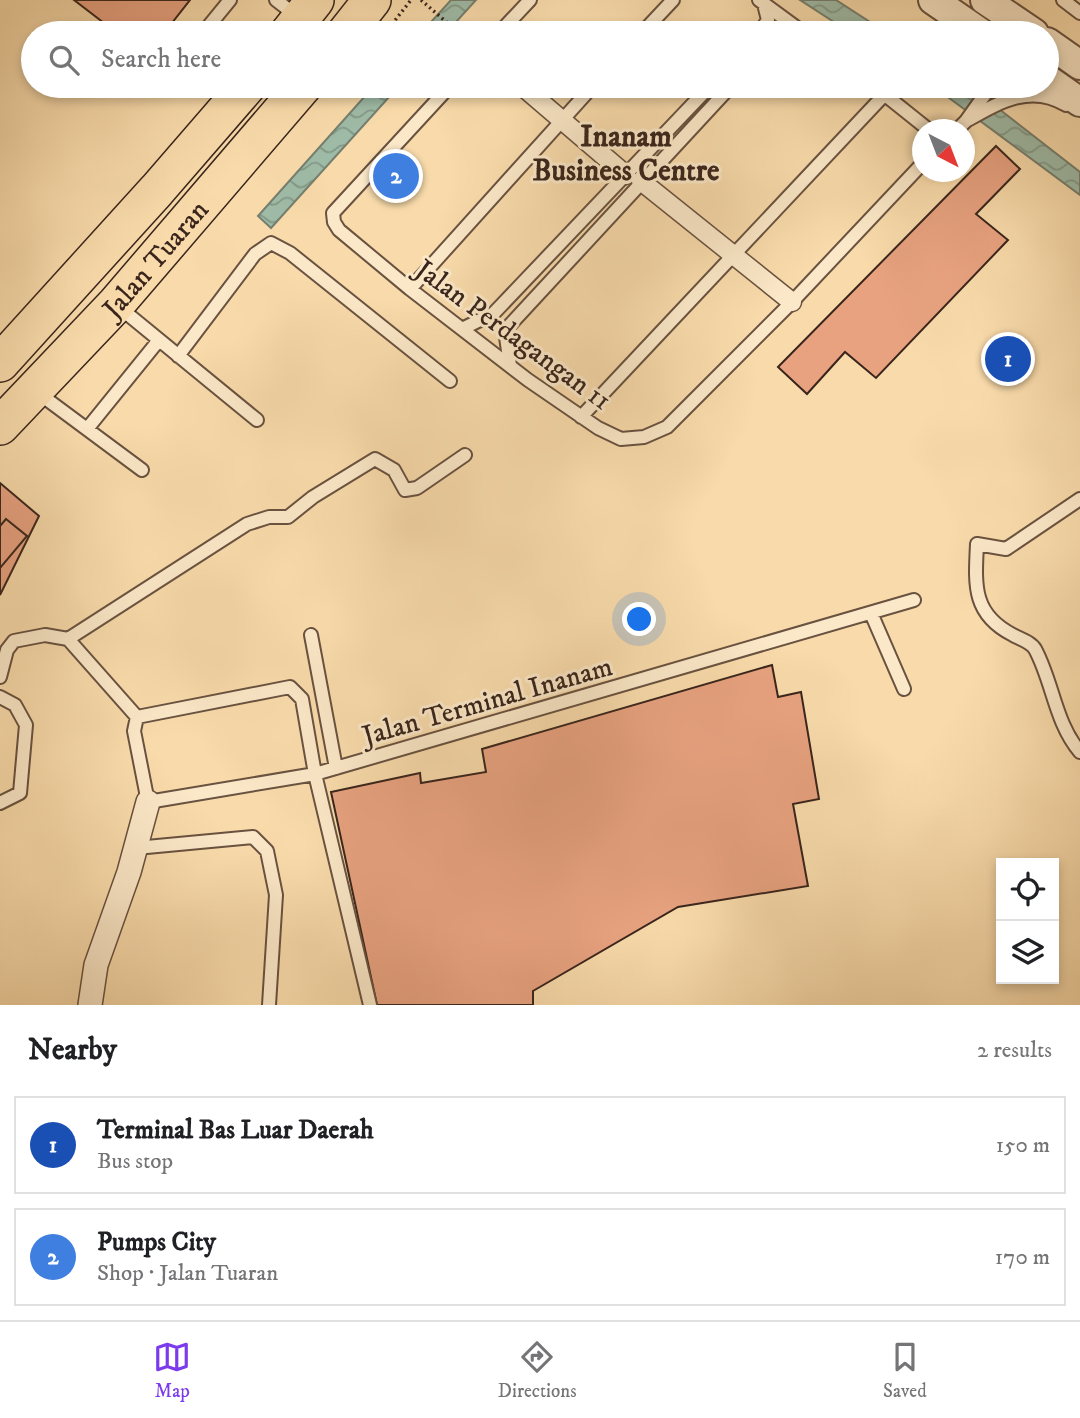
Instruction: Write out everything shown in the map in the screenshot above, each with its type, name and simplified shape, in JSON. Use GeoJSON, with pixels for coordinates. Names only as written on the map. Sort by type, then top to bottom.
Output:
{"type":"FeatureCollection","features":[{"type":"Feature","properties":{"kind":"main road"},"geometry":{"type":"LineString","coordinates":[[355,21],[372,0]]}},
{"type":"Feature","properties":{"kind":"main road","name":"Jalan Tuaran"},"geometry":{"type":"LineString","coordinates":[[0,363],[237,98]]}},
{"type":"Feature","properties":{"kind":"main road","name":"Jalan Tuaran"},"geometry":{"type":"LineString","coordinates":[[0,426],[116,304],[293,98]]}},
{"type":"Feature","properties":{"kind":"street"},"geometry":{"type":"LineString","coordinates":[[933,0],[964,21]]}},
{"type":"Feature","properties":{"kind":"street"},"geometry":{"type":"LineString","coordinates":[[989,1],[1017,21]]}},
{"type":"Feature","properties":{"kind":"street"},"geometry":{"type":"LineString","coordinates":[[1059,50],[1080,65]]}},
{"type":"Feature","properties":{"kind":"street"},"geometry":{"type":"LineString","coordinates":[[1059,87],[1080,102]]}},
{"type":"Feature","properties":{"kind":"street"},"geometry":{"type":"LineString","coordinates":[[536,98],[792,302]]}},
{"type":"Feature","properties":{"kind":"street"},"geometry":{"type":"LineString","coordinates":[[90,1005],[96,965],[136,848],[148,802]]}},
{"type":"Feature","properties":{"kind":"lane"},"geometry":{"type":"LineString","coordinates":[[213,21],[230,0]]}},
{"type":"Feature","properties":{"kind":"lane"},"geometry":{"type":"LineString","coordinates":[[510,21],[530,0]]}},
{"type":"Feature","properties":{"kind":"lane"},"geometry":{"type":"LineString","coordinates":[[653,21],[673,0]]}},
{"type":"Feature","properties":{"kind":"lane"},"geometry":{"type":"LineString","coordinates":[[933,0],[941,16],[947,21]]}},
{"type":"Feature","properties":{"kind":"lane"},"geometry":{"type":"LineString","coordinates":[[1063,0],[1080,13]]}},
{"type":"Feature","properties":{"kind":"lane"},"geometry":{"type":"LineString","coordinates":[[762,2],[787,21]]}},
{"type":"Feature","properties":{"kind":"lane"},"geometry":{"type":"LineString","coordinates":[[762,2],[767,21]]}},
{"type":"Feature","properties":{"kind":"lane","name":"Jalan Perdagangan 11"},"geometry":{"type":"LineString","coordinates":[[439,98],[333,213],[334,222],[339,230],[410,289],[528,380],[581,417],[621,439],[645,437],[667,427],[792,302],[912,175]]}},
{"type":"Feature","properties":{"kind":"lane"},"geometry":{"type":"LineString","coordinates":[[410,289],[582,98]]}},
{"type":"Feature","properties":{"kind":"lane"},"geometry":{"type":"LineString","coordinates":[[510,365],[506,337],[509,326],[700,98]]}},
{"type":"Feature","properties":{"kind":"lane"},"geometry":{"type":"LineString","coordinates":[[462,329],[494,313],[718,98]]}},
{"type":"Feature","properties":{"kind":"lane"},"geometry":{"type":"LineString","coordinates":[[581,417],[881,98]]}},
{"type":"Feature","properties":{"kind":"lane"},"geometry":{"type":"LineString","coordinates":[[890,98],[916,119]]}},
{"type":"Feature","properties":{"kind":"lane"},"geometry":{"type":"LineString","coordinates":[[966,119],[982,98]]}},
{"type":"Feature","properties":{"kind":"lane"},"geometry":{"type":"LineString","coordinates":[[972,119],[997,104],[1017,98]]}},
{"type":"Feature","properties":{"kind":"lane"},"geometry":{"type":"LineString","coordinates":[[1046,98],[1062,102],[1080,116]]}},
{"type":"Feature","properties":{"kind":"lane"},"geometry":{"type":"LineString","coordinates":[[178,356],[255,254],[271,243],[290,253],[450,381]]}},
{"type":"Feature","properties":{"kind":"lane"},"geometry":{"type":"LineString","coordinates":[[116,304],[257,420]]}},
{"type":"Feature","properties":{"kind":"lane"},"geometry":{"type":"LineString","coordinates":[[87,429],[159,340]]}},
{"type":"Feature","properties":{"kind":"lane"},"geometry":{"type":"LineString","coordinates":[[34,390],[142,470]]}},
{"type":"Feature","properties":{"kind":"lane"},"geometry":{"type":"LineString","coordinates":[[68,639],[247,524],[269,517],[288,517],[313,497],[375,459],[394,470],[405,490],[417,488],[465,455]]}},
{"type":"Feature","properties":{"kind":"lane"},"geometry":{"type":"LineString","coordinates":[[1080,499],[1006,549],[977,544],[975,584],[983,610],[996,626],[1033,645],[1048,678],[1060,718],[1080,751]]}},
{"type":"Feature","properties":{"kind":"lane","name":"Jalan Terminal Inanam"},"geometry":{"type":"LineString","coordinates":[[148,802],[315,775],[768,645],[914,600]]}},
{"type":"Feature","properties":{"kind":"lane"},"geometry":{"type":"LineString","coordinates":[[871,613],[904,689]]}},
{"type":"Feature","properties":{"kind":"lane"},"geometry":{"type":"LineString","coordinates":[[0,677],[7,650],[14,641],[45,635],[68,639],[136,717],[134,731],[148,802]]}},
{"type":"Feature","properties":{"kind":"lane"},"geometry":{"type":"LineString","coordinates":[[311,635],[335,768]]}},
{"type":"Feature","properties":{"kind":"lane"},"geometry":{"type":"LineString","coordinates":[[136,717],[290,687],[302,699],[315,775],[370,1005]]}},
{"type":"Feature","properties":{"kind":"lane"},"geometry":{"type":"LineString","coordinates":[[0,697],[15,705],[26,725],[20,793],[0,803]]}},
{"type":"Feature","properties":{"kind":"lane"},"geometry":{"type":"LineString","coordinates":[[136,848],[253,837],[267,852],[276,895],[269,1005]]}},
{"type":"Feature","properties":{"kind":"path"},"geometry":{"type":"LineString","coordinates":[[394,21],[411,0]]}},
{"type":"Feature","properties":{"kind":"path"},"geometry":{"type":"LineString","coordinates":[[421,0],[445,21]]}},
{"type":"Feature","properties":{"kind":"water"},"geometry":{"type":"Polygon","coordinates":[[[451,0],[476,0],[457,21],[432,21],[451,0]]]}},
{"type":"Feature","properties":{"kind":"water"},"geometry":{"type":"Polygon","coordinates":[[[800,0],[836,0],[868,21],[832,21],[800,0]]]}},
{"type":"Feature","properties":{"kind":"water"},"geometry":{"type":"Polygon","coordinates":[[[363,98],[388,98],[271,228],[258,216],[363,98]]]}},
{"type":"Feature","properties":{"kind":"water"},"geometry":{"type":"Polygon","coordinates":[[[949,98],[985,98],[1080,172],[1080,195],[949,98]]]}},
{"type":"Feature","properties":{"kind":"building"},"geometry":{"type":"Polygon","coordinates":[[[74,0],[190,0],[173,21],[101,21],[74,0]]]}},
{"type":"Feature","properties":{"kind":"building"},"geometry":{"type":"Polygon","coordinates":[[[996,146],[1020,169],[976,214],[1008,240],[876,378],[845,352],[807,394],[778,367],[960,182],[975,182],[975,167],[996,146]]]}},
{"type":"Feature","properties":{"kind":"building"},"geometry":{"type":"Polygon","coordinates":[[[0,483],[39,516],[0,595],[0,483]]]}},
{"type":"Feature","properties":{"kind":"building"},"geometry":{"type":"Polygon","coordinates":[[[6,519],[27,536],[0,568],[0,526],[6,519]]]}},
{"type":"Feature","properties":{"kind":"building"},"geometry":{"type":"Polygon","coordinates":[[[772,665],[778,697],[801,692],[819,799],[793,804],[808,886],[678,907],[533,991],[533,1005],[377,1005],[331,792],[420,773],[421,783],[486,772],[482,749],[772,665]]]}},
{"type":"Feature","properties":{"kind":"place","name":"Pumps City"},"geometry":{"type":"Point","coordinates":[396,176]}},
{"type":"Feature","properties":{"kind":"place","name":"Terminal Bas Luar Daerah"},"geometry":{"type":"Point","coordinates":[1008,359]}},
{"type":"Feature","properties":{"kind":"district","name":"Inanam Business Centre"},"geometry":{"type":"Point","coordinates":[626,153]}}]}
